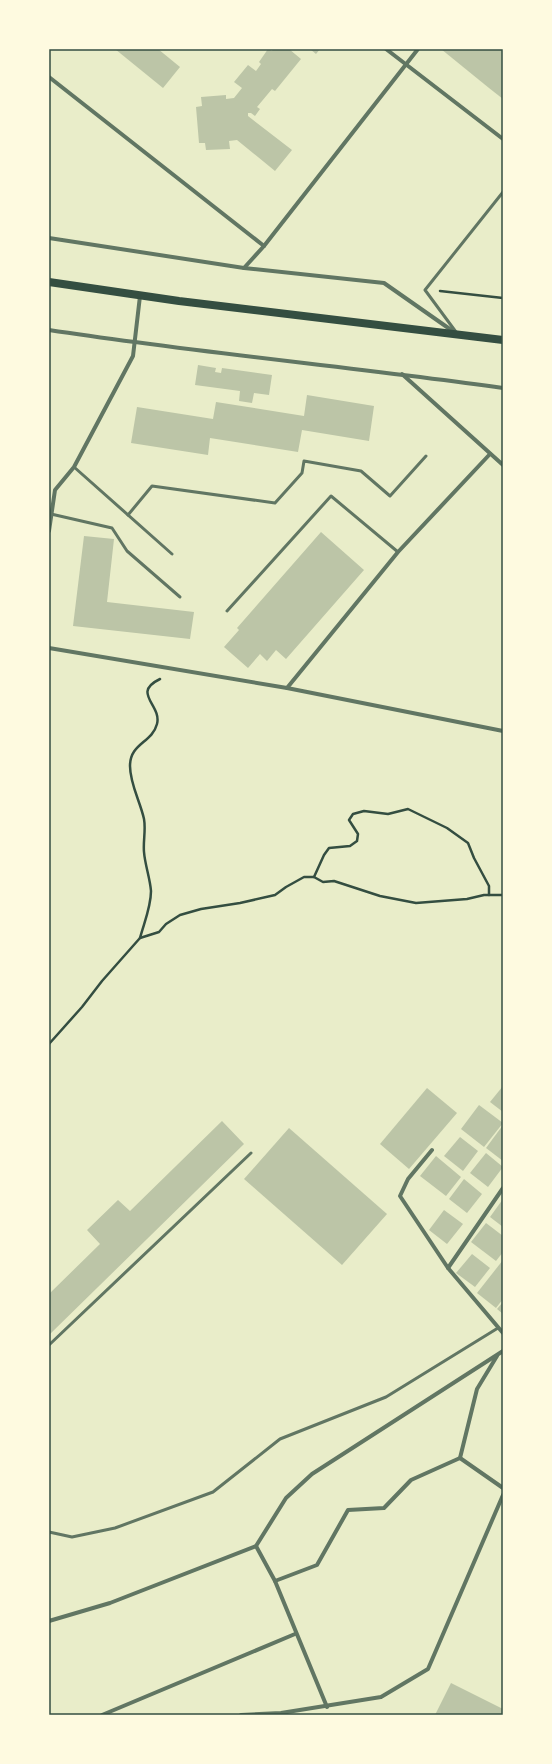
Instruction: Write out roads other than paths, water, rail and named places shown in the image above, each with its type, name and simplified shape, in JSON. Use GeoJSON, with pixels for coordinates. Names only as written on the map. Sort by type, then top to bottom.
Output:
{"type":"FeatureCollection","features":[{"type":"Feature","properties":{"kind":"main road"},"geometry":{"type":"LineString","coordinates":[[49,282],[179,301],[503,340]]}},
{"type":"Feature","properties":{"kind":"street"},"geometry":{"type":"LineString","coordinates":[[386,49],[503,139]]}},
{"type":"Feature","properties":{"kind":"street"},"geometry":{"type":"LineString","coordinates":[[244,268],[264,246],[418,49]]}},
{"type":"Feature","properties":{"kind":"street"},"geometry":{"type":"LineString","coordinates":[[49,77],[264,246]]}},
{"type":"Feature","properties":{"kind":"street"},"geometry":{"type":"LineString","coordinates":[[49,238],[244,268],[384,283],[458,334]]}},
{"type":"Feature","properties":{"kind":"street"},"geometry":{"type":"LineString","coordinates":[[49,531],[55,490],[74,467],[133,356],[140,295]]}},
{"type":"Feature","properties":{"kind":"street"},"geometry":{"type":"LineString","coordinates":[[49,330],[134,343],[402,374],[503,388]]}},
{"type":"Feature","properties":{"kind":"street"},"geometry":{"type":"LineString","coordinates":[[402,374],[503,465]]}},
{"type":"Feature","properties":{"kind":"street"},"geometry":{"type":"LineString","coordinates":[[287,688],[398,552],[490,454]]}},
{"type":"Feature","properties":{"kind":"street"},"geometry":{"type":"LineString","coordinates":[[49,490],[55,490]]}},
{"type":"Feature","properties":{"kind":"street"},"geometry":{"type":"LineString","coordinates":[[49,648],[287,688],[503,731]]}},
{"type":"Feature","properties":{"kind":"street"},"geometry":{"type":"LineString","coordinates":[[432,1150],[408,1178],[400,1196],[448,1268],[503,1333]]}},
{"type":"Feature","properties":{"kind":"street"},"geometry":{"type":"LineString","coordinates":[[448,1268],[503,1188]]}},
{"type":"Feature","properties":{"kind":"street"},"geometry":{"type":"LineString","coordinates":[[49,1621],[110,1603],[256,1546],[286,1498],[312,1474],[503,1351]]}},
{"type":"Feature","properties":{"kind":"street"},"geometry":{"type":"LineString","coordinates":[[460,1458],[476,1389],[498,1354]]}},
{"type":"Feature","properties":{"kind":"street"},"geometry":{"type":"LineString","coordinates":[[460,1458],[503,1488]]}},
{"type":"Feature","properties":{"kind":"street"},"geometry":{"type":"LineString","coordinates":[[275,1581],[317,1565],[348,1510],[384,1508],[411,1480],[460,1458]]}},
{"type":"Feature","properties":{"kind":"street"},"geometry":{"type":"LineString","coordinates":[[241,1715],[281,1713],[327,1707],[381,1697],[428,1669],[503,1495]]}},
{"type":"Feature","properties":{"kind":"street"},"geometry":{"type":"LineString","coordinates":[[256,1546],[275,1581],[295,1634],[327,1707]]}},
{"type":"Feature","properties":{"kind":"street"},"geometry":{"type":"LineString","coordinates":[[102,1715],[295,1634]]}},
{"type":"Feature","properties":{"kind":"lane"},"geometry":{"type":"LineString","coordinates":[[458,334],[425,290],[503,192]]}},
{"type":"Feature","properties":{"kind":"lane"},"geometry":{"type":"LineString","coordinates":[[128,515],[152,486],[275,503],[302,473],[304,461],[361,471],[390,496],[426,456]]}},
{"type":"Feature","properties":{"kind":"lane"},"geometry":{"type":"LineString","coordinates":[[74,467],[172,554]]}},
{"type":"Feature","properties":{"kind":"lane"},"geometry":{"type":"LineString","coordinates":[[227,611],[331,496],[398,552]]}},
{"type":"Feature","properties":{"kind":"lane"},"geometry":{"type":"LineString","coordinates":[[51,514],[112,528],[127,551],[180,597]]}},
{"type":"Feature","properties":{"kind":"lane"},"geometry":{"type":"LineString","coordinates":[[49,1345],[251,1152]]}},
{"type":"Feature","properties":{"kind":"lane"},"geometry":{"type":"LineString","coordinates":[[49,1532],[72,1537],[115,1528],[213,1492],[280,1439],[386,1397],[498,1328]]}}]}
